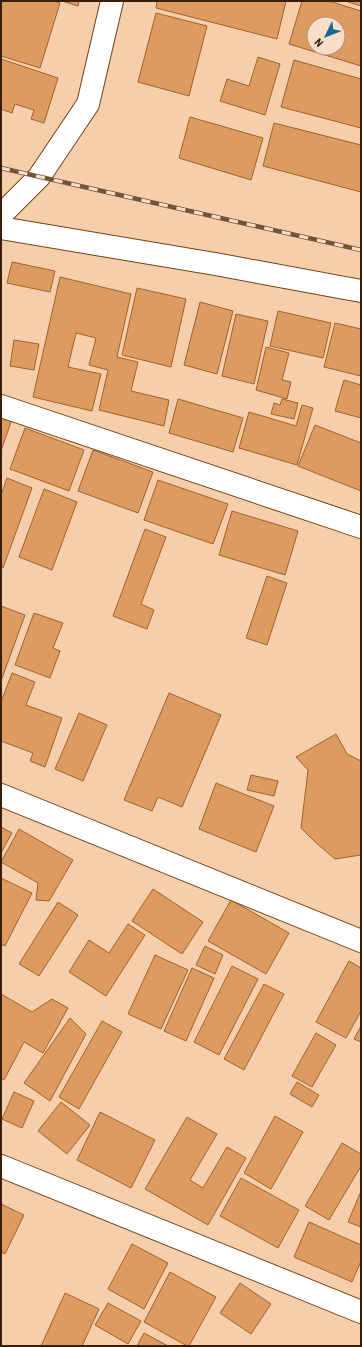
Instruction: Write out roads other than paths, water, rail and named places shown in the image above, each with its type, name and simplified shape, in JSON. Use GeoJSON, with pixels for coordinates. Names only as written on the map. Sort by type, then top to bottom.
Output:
{"type":"FeatureCollection","features":[{"type":"Feature","properties":{"kind":"street"},"geometry":{"type":"LineString","coordinates":[[1,215],[39,177],[88,104],[112,1]]}},
{"type":"Feature","properties":{"kind":"street"},"geometry":{"type":"LineString","coordinates":[[1,228],[215,264],[361,291]]}},
{"type":"Feature","properties":{"kind":"street"},"geometry":{"type":"LineString","coordinates":[[1,406],[361,527]]}},
{"type":"Feature","properties":{"kind":"street"},"geometry":{"type":"LineString","coordinates":[[1,795],[361,941]]}},
{"type":"Feature","properties":{"kind":"street"},"geometry":{"type":"LineString","coordinates":[[1,1166],[361,1312]]}},
{"type":"Feature","properties":{"kind":"railway"},"geometry":{"type":"LineString","coordinates":[[1,168],[361,250]]}}]}
